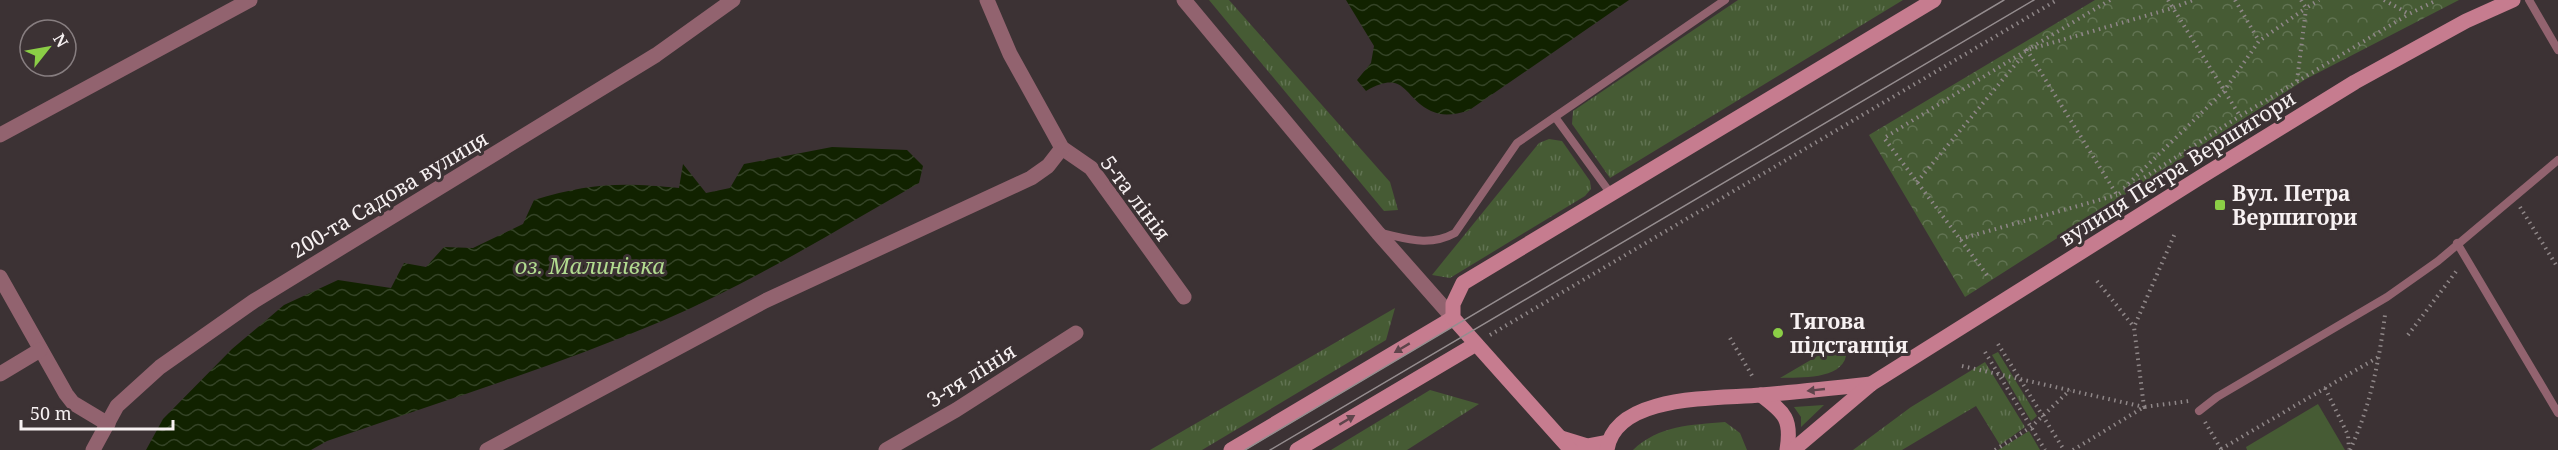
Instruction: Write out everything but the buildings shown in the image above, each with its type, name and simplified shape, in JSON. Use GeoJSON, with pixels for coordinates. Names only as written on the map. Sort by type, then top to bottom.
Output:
{"type":"FeatureCollection","features":[{"type":"Feature","properties":{"kind":"main road"},"geometry":{"type":"LineString","coordinates":[[1607,446],[1572,443],[1564,445],[1453,318],[1453,304],[1463,283],[1934,0]]}},
{"type":"Feature","properties":{"kind":"main road","name":"вулиця Петра Вершигори"},"geometry":{"type":"LineString","coordinates":[[1793,450],[1871,384],[2355,82],[2466,21],[2513,0]]}},
{"type":"Feature","properties":{"kind":"main road"},"geometry":{"type":"LineString","coordinates":[[1231,450],[1453,318]]}},
{"type":"Feature","properties":{"kind":"main road"},"geometry":{"type":"LineString","coordinates":[[1297,450],[1476,344]]}},
{"type":"Feature","properties":{"kind":"main road","name":"вулиця Петра Вершигори"},"geometry":{"type":"LineString","coordinates":[[1607,446],[1622,422],[1642,411],[1676,401],[1759,391],[1871,384]]}},
{"type":"Feature","properties":{"kind":"main road"},"geometry":{"type":"LineString","coordinates":[[1759,391],[1779,409],[1788,422],[1787,450]]}},
{"type":"Feature","properties":{"kind":"street"},"geometry":{"type":"LineString","coordinates":[[0,135],[250,0]]}},
{"type":"Feature","properties":{"kind":"street","name":"200-та Садова вулиця"},"geometry":{"type":"LineString","coordinates":[[93,450],[117,405],[160,367],[254,301],[656,55],[733,0]]}},
{"type":"Feature","properties":{"kind":"street","name":"5-та лінія"},"geometry":{"type":"LineString","coordinates":[[987,0],[1010,54],[1062,148],[1090,168],[1184,297]]}},
{"type":"Feature","properties":{"kind":"street"},"geometry":{"type":"LineString","coordinates":[[1184,0],[1378,233],[1453,318]]}},
{"type":"Feature","properties":{"kind":"street"},"geometry":{"type":"LineString","coordinates":[[487,450],[765,301],[1031,178],[1048,166],[1062,148]]}},
{"type":"Feature","properties":{"kind":"street"},"geometry":{"type":"LineString","coordinates":[[0,277],[40,350],[73,403],[108,424]]}},
{"type":"Feature","properties":{"kind":"street","name":"3-тя лінія"},"geometry":{"type":"LineString","coordinates":[[886,450],[956,410],[1076,333]]}},
{"type":"Feature","properties":{"kind":"street"},"geometry":{"type":"LineString","coordinates":[[0,374],[40,350]]}},
{"type":"Feature","properties":{"kind":"lane"},"geometry":{"type":"LineString","coordinates":[[1378,233],[1425,243],[1442,240],[1455,233],[1517,143],[1725,0]]}},
{"type":"Feature","properties":{"kind":"lane"},"geometry":{"type":"LineString","coordinates":[[2529,0],[2558,50]]}},
{"type":"Feature","properties":{"kind":"lane"},"geometry":{"type":"LineString","coordinates":[[1555,117],[1611,194]]}},
{"type":"Feature","properties":{"kind":"lane"},"geometry":{"type":"LineString","coordinates":[[2199,411],[2217,397],[2386,297],[2438,261],[2558,159]]}},
{"type":"Feature","properties":{"kind":"lane"},"geometry":{"type":"LineString","coordinates":[[2457,243],[2558,413]]}},
{"type":"Feature","properties":{"kind":"path"},"geometry":{"type":"LineString","coordinates":[[1476,344],[2057,0]]}},
{"type":"Feature","properties":{"kind":"path"},"geometry":{"type":"LineString","coordinates":[[1987,275],[1884,138],[2110,0]]}},
{"type":"Feature","properties":{"kind":"path"},"geometry":{"type":"LineString","coordinates":[[2168,0],[2240,116]]}},
{"type":"Feature","properties":{"kind":"path"},"geometry":{"type":"LineString","coordinates":[[1917,182],[2027,50],[2173,8],[2193,0]]}},
{"type":"Feature","properties":{"kind":"path"},"geometry":{"type":"LineString","coordinates":[[2235,0],[2259,41]]}},
{"type":"Feature","properties":{"kind":"path"},"geometry":{"type":"LineString","coordinates":[[2297,81],[2306,8],[2301,0]]}},
{"type":"Feature","properties":{"kind":"path"},"geometry":{"type":"LineString","coordinates":[[2117,195],[2224,92],[2259,41],[2319,0]]}},
{"type":"Feature","properties":{"kind":"path"},"geometry":{"type":"LineString","coordinates":[[2384,0],[2409,14]]}},
{"type":"Feature","properties":{"kind":"path"},"geometry":{"type":"LineString","coordinates":[[1960,239],[2117,195],[2297,81],[2409,14],[2437,0]]}},
{"type":"Feature","properties":{"kind":"path"},"geometry":{"type":"LineString","coordinates":[[2027,50],[2117,195]]}},
{"type":"Feature","properties":{"kind":"path"},"geometry":{"type":"LineString","coordinates":[[2513,197],[2558,268]]}},
{"type":"Feature","properties":{"kind":"path"},"geometry":{"type":"LineString","coordinates":[[2144,406],[2134,327],[2176,231]]}},
{"type":"Feature","properties":{"kind":"path"},"geometry":{"type":"LineString","coordinates":[[2408,335],[2466,258]]}},
{"type":"Feature","properties":{"kind":"path"},"geometry":{"type":"LineString","coordinates":[[2097,281],[2134,327]]}},
{"type":"Feature","properties":{"kind":"path"},"geometry":{"type":"LineString","coordinates":[[2350,450],[2363,421],[2380,356],[2386,297]]}},
{"type":"Feature","properties":{"kind":"path"},"geometry":{"type":"LineString","coordinates":[[1730,338],[1759,391]]}},
{"type":"Feature","properties":{"kind":"path"},"geometry":{"type":"LineString","coordinates":[[1998,344],[2064,450]]}},
{"type":"Feature","properties":{"kind":"path"},"geometry":{"type":"LineString","coordinates":[[1985,352],[2045,450]]}},
{"type":"Feature","properties":{"kind":"path"},"geometry":{"type":"LineString","coordinates":[[2199,411],[2221,449],[2380,356]]}},
{"type":"Feature","properties":{"kind":"path"},"geometry":{"type":"LineString","coordinates":[[1962,366],[2144,406],[2217,397]]}},
{"type":"Feature","properties":{"kind":"path"},"geometry":{"type":"LineString","coordinates":[[2325,388],[2348,435],[2350,450]]}},
{"type":"Feature","properties":{"kind":"path"},"geometry":{"type":"LineString","coordinates":[[1995,450],[2031,428],[2070,390]]}},
{"type":"Feature","properties":{"kind":"path"},"geometry":{"type":"LineString","coordinates":[[2073,450],[2144,406]]}},
{"type":"Feature","properties":{"kind":"green space"},"geometry":{"type":"Polygon","coordinates":[[[1209,0],[1229,0],[1390,182],[1398,210],[1384,211],[1209,0]]]}},
{"type":"Feature","properties":{"kind":"green space"},"geometry":{"type":"Polygon","coordinates":[[[1738,0],[1903,0],[1610,178],[1572,124],[1573,111],[1738,0]]]}},
{"type":"Feature","properties":{"kind":"green space"},"geometry":{"type":"Polygon","coordinates":[[[2095,0],[2459,0],[2306,79],[1965,297],[1869,135],[2095,0]]]}},
{"type":"Feature","properties":{"kind":"green space"},"geometry":{"type":"Polygon","coordinates":[[[1549,139],[1562,141],[1590,181],[1591,189],[1585,196],[1450,278],[1432,275],[1539,143],[1549,139]]]}},
{"type":"Feature","properties":{"kind":"green space"},"geometry":{"type":"Polygon","coordinates":[[[1395,308],[1386,340],[1202,450],[1150,450],[1395,308]]]}},
{"type":"Feature","properties":{"kind":"green space"},"geometry":{"type":"Polygon","coordinates":[[[1838,344],[1846,356],[1843,364],[1836,369],[1819,376],[1780,378],[1838,344]]]}},
{"type":"Feature","properties":{"kind":"green space"},"geometry":{"type":"Polygon","coordinates":[[[1998,352],[2037,416],[2031,421],[1992,355],[1998,352]]]}},
{"type":"Feature","properties":{"kind":"green space"},"geometry":{"type":"Polygon","coordinates":[[[1985,362],[2025,427],[2000,445],[1976,406],[1902,450],[1853,450],[1911,407],[1985,362]]]}},
{"type":"Feature","properties":{"kind":"green space"},"geometry":{"type":"Polygon","coordinates":[[[1430,390],[1479,404],[1407,450],[1331,450],[1430,390]]]}},
{"type":"Feature","properties":{"kind":"green space"},"geometry":{"type":"Polygon","coordinates":[[[2318,404],[2345,450],[2247,450],[2246,447],[2318,404]]]}},
{"type":"Feature","properties":{"kind":"green space"},"geometry":{"type":"Polygon","coordinates":[[[1824,405],[1801,427],[1801,417],[1794,407],[1824,405]]]}},
{"type":"Feature","properties":{"kind":"green space"},"geometry":{"type":"Polygon","coordinates":[[[1725,422],[1740,433],[1747,450],[1633,450],[1665,431],[1725,422]]]}},
{"type":"Feature","properties":{"kind":"green space"},"geometry":{"type":"Polygon","coordinates":[[[2029,431],[2040,450],[1998,450],[2029,431]]]}},
{"type":"Feature","properties":{"kind":"water"},"geometry":{"type":"Polygon","coordinates":[[[1346,0],[1629,0],[1468,111],[1445,114],[1431,111],[1397,84],[1379,85],[1366,91],[1357,80],[1371,63],[1374,46],[1346,0]]]}},
{"type":"Feature","properties":{"kind":"water","name":"оз. Малинівка"},"geometry":{"type":"Polygon","coordinates":[[[832,147],[907,150],[923,166],[919,183],[760,273],[662,321],[537,369],[327,441],[311,450],[146,450],[163,419],[232,349],[284,305],[338,280],[391,288],[404,263],[426,267],[444,247],[473,248],[523,224],[534,200],[553,194],[606,185],[679,188],[683,164],[706,193],[730,188],[744,164],[832,147]]]}},
{"type":"Feature","properties":{"kind":"tram line"},"geometry":{"type":"LineString","coordinates":[[1245,450],[2004,0]]}},
{"type":"Feature","properties":{"kind":"tram line"},"geometry":{"type":"LineString","coordinates":[[1270,450],[2034,0]]}},
{"type":"Feature","properties":{"kind":"place","name":"Вул. Петра Вершигори"},"geometry":{"type":"Point","coordinates":[2220,205]}},
{"type":"Feature","properties":{"kind":"place","name":"Тягова пiдстанцiя"},"geometry":{"type":"Point","coordinates":[1778,333]}}]}
